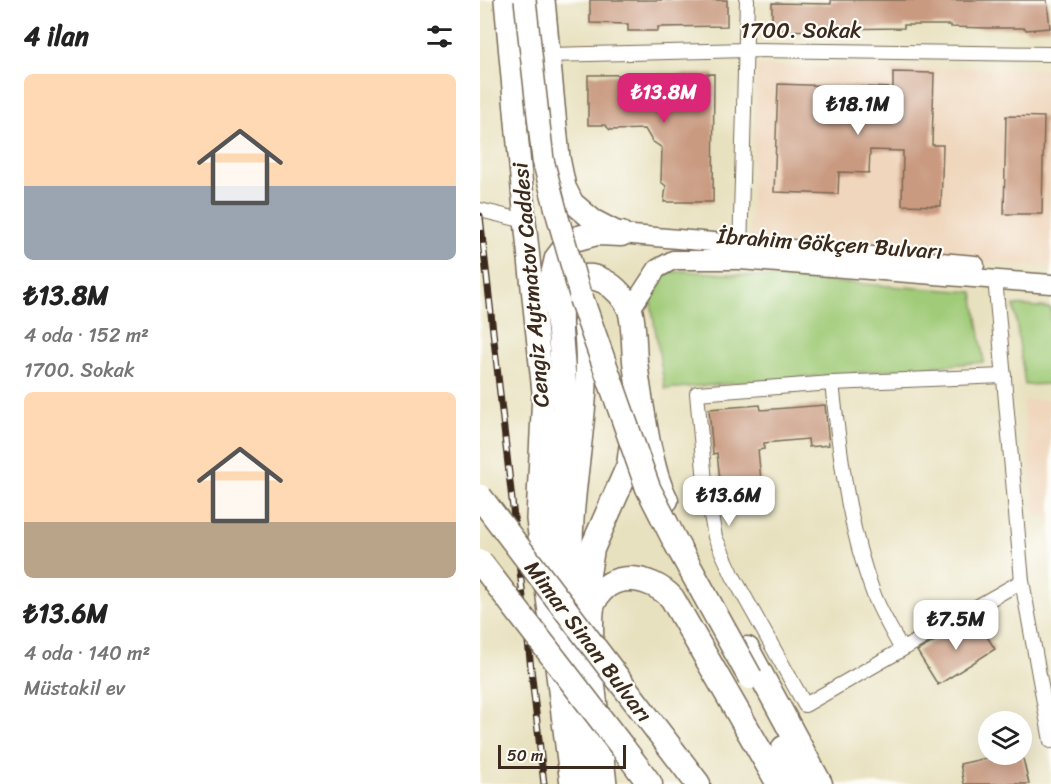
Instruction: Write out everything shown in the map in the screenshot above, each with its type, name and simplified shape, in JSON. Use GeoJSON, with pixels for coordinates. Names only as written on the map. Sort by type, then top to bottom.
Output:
{"type":"FeatureCollection","features":[{"type":"Feature","properties":{"kind":"highway"},"geometry":{"type":"LineString","coordinates":[[586,784],[557,530],[565,399],[560,331],[552,279],[557,258],[571,240],[597,233],[621,234]]}},
{"type":"Feature","properties":{"kind":"highway"},"geometry":{"type":"LineString","coordinates":[[560,331],[561,301],[568,286],[578,280],[592,277],[607,281],[630,310],[638,394],[657,485],[820,784]]}},
{"type":"Feature","properties":{"kind":"highway"},"geometry":{"type":"LineString","coordinates":[[581,298],[648,488],[750,677],[801,784]]}},
{"type":"Feature","properties":{"kind":"highway"},"geometry":{"type":"LineString","coordinates":[[591,648],[586,587],[592,549],[629,465],[638,394]]}},
{"type":"Feature","properties":{"kind":"highway","name":"Mimar Sinan Bulvarı"},"geometry":{"type":"LineString","coordinates":[[480,497],[698,784]]}},
{"type":"Feature","properties":{"kind":"highway"},"geometry":{"type":"LineString","coordinates":[[480,562],[650,784]]}},
{"type":"Feature","properties":{"kind":"highway"},"geometry":{"type":"LineString","coordinates":[[591,648],[593,603],[604,587],[628,578],[652,583],[663,589],[672,598],[778,784]]}},
{"type":"Feature","properties":{"kind":"main road","name":"Cengiz Aytmatov Caddesi"},"geometry":{"type":"LineString","coordinates":[[506,0],[525,221],[543,392],[537,519],[571,784]]}},
{"type":"Feature","properties":{"kind":"main road"},"geometry":{"type":"LineString","coordinates":[[525,0],[543,160],[581,298],[588,366],[586,406],[573,506],[572,563],[591,648],[606,784]]}},
{"type":"Feature","properties":{"kind":"main road"},"geometry":{"type":"LineString","coordinates":[[544,0],[559,158],[565,187],[573,202],[593,220],[621,234]]}},
{"type":"Feature","properties":{"kind":"main road","name":"İbrahim Gökçen Bulvarı"},"geometry":{"type":"LineString","coordinates":[[621,234],[740,252],[1051,284]]}},
{"type":"Feature","properties":{"kind":"main road","name":"İbrahim Gökçen Bulvarı"},"geometry":{"type":"LineString","coordinates":[[630,310],[657,269],[673,260],[740,252],[1051,272]]}},
{"type":"Feature","properties":{"kind":"street"},"geometry":{"type":"LineString","coordinates":[[740,252],[747,0]]}},
{"type":"Feature","properties":{"kind":"street","name":"1700. Sokak"},"geometry":{"type":"LineString","coordinates":[[550,55],[747,50],[1051,54]]}},
{"type":"Feature","properties":{"kind":"street"},"geometry":{"type":"LineString","coordinates":[[480,210],[525,221]]}},
{"type":"Feature","properties":{"kind":"street"},"geometry":{"type":"LineString","coordinates":[[995,278],[1022,581],[1044,671],[1051,741]]}},
{"type":"Feature","properties":{"kind":"street"},"geometry":{"type":"LineString","coordinates":[[1004,376],[832,383],[697,393],[705,482],[716,537],[733,576],[805,705],[901,648],[1022,581]]}},
{"type":"Feature","properties":{"kind":"street"},"geometry":{"type":"LineString","coordinates":[[832,383],[841,461],[852,525],[874,596],[901,648]]}},
{"type":"Feature","properties":{"kind":"shaded area"},"geometry":{"type":"Polygon","coordinates":[[[757,66],[1051,69],[1051,268],[749,240],[757,66]]]}},
{"type":"Feature","properties":{"kind":"shaded area"},"geometry":{"type":"Polygon","coordinates":[[[1051,399],[1051,524],[1048,516],[1035,517],[1023,401],[1051,399]]]}},
{"type":"Feature","properties":{"kind":"green space"},"geometry":{"type":"Polygon","coordinates":[[[683,271],[973,292],[984,362],[665,389],[651,304],[653,287],[665,273],[683,271]]]}},
{"type":"Feature","properties":{"kind":"green space"},"geometry":{"type":"Polygon","coordinates":[[[1014,305],[1051,308],[1051,384],[1025,385],[1014,305]]]}},
{"type":"Feature","properties":{"kind":"building"},"geometry":{"type":"Polygon","coordinates":[[[590,0],[727,0],[727,26],[658,27],[658,31],[628,31],[628,24],[590,23],[590,0]]]}},
{"type":"Feature","properties":{"kind":"building"},"geometry":{"type":"Polygon","coordinates":[[[831,0],[1047,0],[1050,28],[1026,30],[1025,28],[904,25],[904,28],[826,29],[826,31],[772,30],[772,3],[831,4],[831,0]]]}},
{"type":"Feature","properties":{"kind":"building"},"geometry":{"type":"Polygon","coordinates":[[[893,72],[934,73],[932,145],[943,145],[941,206],[902,205],[903,151],[870,150],[869,173],[839,172],[838,194],[774,192],[778,84],[893,88],[893,72]]]}},
{"type":"Feature","properties":{"kind":"building"},"geometry":{"type":"Polygon","coordinates":[[[714,74],[713,202],[664,202],[666,186],[661,182],[662,148],[652,141],[645,129],[610,130],[605,125],[588,125],[588,75],[714,74]]]}},
{"type":"Feature","properties":{"kind":"building"},"geometry":{"type":"Polygon","coordinates":[[[1006,116],[1044,117],[1042,214],[1004,214],[1006,116]]]}},
{"type":"Feature","properties":{"kind":"building"},"geometry":{"type":"Polygon","coordinates":[[[760,405],[761,410],[825,405],[829,445],[809,447],[808,439],[764,443],[764,449],[758,450],[764,509],[751,510],[750,505],[723,508],[717,453],[713,454],[709,409],[760,405]]]}},
{"type":"Feature","properties":{"kind":"building"},"geometry":{"type":"Polygon","coordinates":[[[975,618],[995,649],[938,685],[917,651],[975,618]]]}},
{"type":"Feature","properties":{"kind":"building"},"geometry":{"type":"Polygon","coordinates":[[[978,760],[978,765],[1025,765],[1029,784],[964,784],[960,764],[978,760]]]}},
{"type":"Feature","properties":{"kind":"railway"},"geometry":{"type":"LineString","coordinates":[[480,216],[544,784]]}}]}
